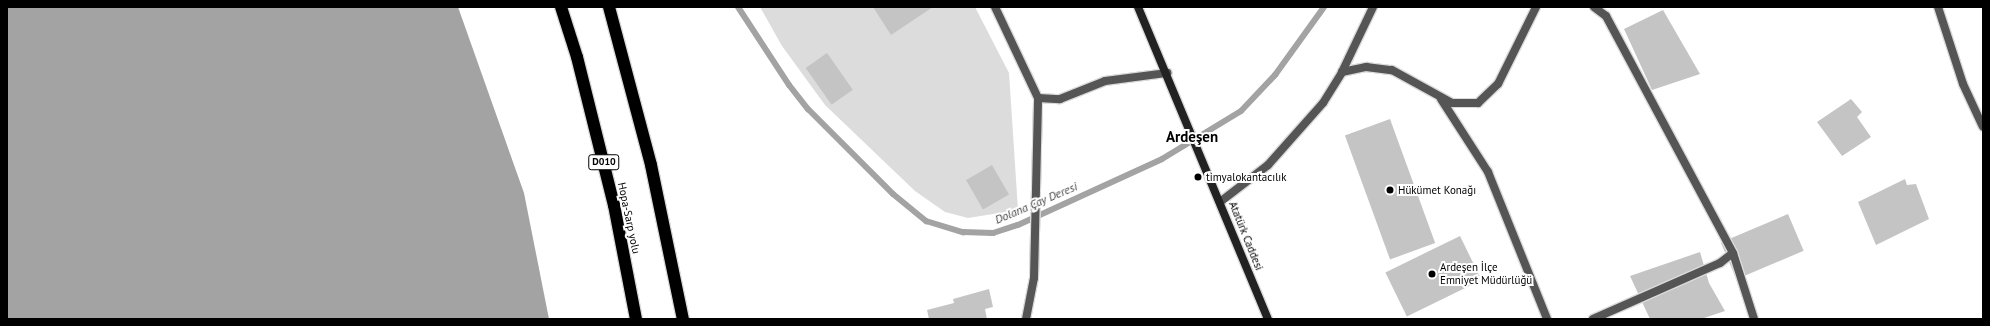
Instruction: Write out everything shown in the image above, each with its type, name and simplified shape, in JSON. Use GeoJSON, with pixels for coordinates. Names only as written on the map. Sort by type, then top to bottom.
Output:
{"type":"FeatureCollection","features":[{"type":"Feature","properties":{"kind":"highway","name":"Hopa-Sarp yolu"},"geometry":{"type":"LineString","coordinates":[[561,7],[577,57],[614,205],[636,319]]}},
{"type":"Feature","properties":{"kind":"highway"},"geometry":{"type":"LineString","coordinates":[[609,7],[651,165],[682,319]]}},
{"type":"Feature","properties":{"kind":"main road","name":"Atatürk Caddesi"},"geometry":{"type":"LineString","coordinates":[[1138,7],[1179,100],[1268,319]]}},
{"type":"Feature","properties":{"kind":"street"},"geometry":{"type":"LineString","coordinates":[[995,7],[1038,98],[1034,278],[1026,319]]}},
{"type":"Feature","properties":{"kind":"street"},"geometry":{"type":"LineString","coordinates":[[1220,202],[1268,165],[1323,103],[1342,72],[1373,7]]}},
{"type":"Feature","properties":{"kind":"street"},"geometry":{"type":"LineString","coordinates":[[1342,72],[1366,67],[1392,70],[1452,103],[1478,102],[1498,84],[1536,7]]}},
{"type":"Feature","properties":{"kind":"street"},"geometry":{"type":"LineString","coordinates":[[1594,7],[1606,16],[1733,253],[1754,319]]}},
{"type":"Feature","properties":{"kind":"street"},"geometry":{"type":"LineString","coordinates":[[1938,7],[1963,84],[1983,127]]}},
{"type":"Feature","properties":{"kind":"street"},"geometry":{"type":"LineString","coordinates":[[1038,98],[1060,99],[1105,82],[1167,73]]}},
{"type":"Feature","properties":{"kind":"street"},"geometry":{"type":"LineString","coordinates":[[1441,98],[1488,172],[1547,319]]}},
{"type":"Feature","properties":{"kind":"street"},"geometry":{"type":"LineString","coordinates":[[1593,319],[1720,263],[1733,253]]}},
{"type":"Feature","properties":{"kind":"shaded area"},"geometry":{"type":"Polygon","coordinates":[[[7,7],[458,7],[524,193],[549,319],[7,319],[7,7]]]}},
{"type":"Feature","properties":{"kind":"shaded area"},"geometry":{"type":"Polygon","coordinates":[[[760,7],[975,7],[1009,73],[1018,210],[968,218],[945,212],[915,191],[825,105],[782,46],[760,7]]]}},
{"type":"Feature","properties":{"kind":"building"},"geometry":{"type":"Polygon","coordinates":[[[873,7],[933,7],[891,35],[873,7]]]}},
{"type":"Feature","properties":{"kind":"building"},"geometry":{"type":"Polygon","coordinates":[[[1663,10],[1700,74],[1652,90],[1624,29],[1663,10]]]}},
{"type":"Feature","properties":{"kind":"building"},"geometry":{"type":"Polygon","coordinates":[[[827,53],[853,90],[832,105],[806,68],[827,53]]]}},
{"type":"Feature","properties":{"kind":"building"},"geometry":{"type":"Polygon","coordinates":[[[1851,99],[1862,112],[1857,117],[1871,137],[1842,156],[1817,122],[1851,99]]]}},
{"type":"Feature","properties":{"kind":"building","name":"Hükümet Konağı"},"geometry":{"type":"Polygon","coordinates":[[[1390,119],[1435,243],[1390,259],[1345,135],[1390,119]]]}},
{"type":"Feature","properties":{"kind":"building"},"geometry":{"type":"Polygon","coordinates":[[[992,165],[1009,194],[983,209],[966,180],[992,165]]]}},
{"type":"Feature","properties":{"kind":"building"},"geometry":{"type":"Polygon","coordinates":[[[1905,179],[1907,185],[1916,184],[1929,219],[1876,245],[1858,202],[1905,179]]]}},
{"type":"Feature","properties":{"kind":"building"},"geometry":{"type":"Polygon","coordinates":[[[1788,214],[1804,251],[1736,279],[1721,243],[1788,214]]]}},
{"type":"Feature","properties":{"kind":"building","name":"Ardeşen İlçe Emniyet Müdürlüğü"},"geometry":{"type":"Polygon","coordinates":[[[1460,236],[1481,280],[1407,316],[1385,272],[1460,236]]]}},
{"type":"Feature","properties":{"kind":"building"},"geometry":{"type":"Polygon","coordinates":[[[1700,252],[1709,283],[1725,311],[1701,319],[1650,319],[1630,276],[1700,252]]]}},
{"type":"Feature","properties":{"kind":"building"},"geometry":{"type":"Polygon","coordinates":[[[989,289],[993,307],[985,309],[987,319],[929,319],[927,310],[954,303],[953,299],[989,289]]]}},
{"type":"Feature","properties":{"kind":"waterway","name":"Dolana Çay Deresi"},"geometry":{"type":"LineString","coordinates":[[738,7],[789,85],[808,109],[893,194],[926,221],[963,232],[993,233],[1018,225],[1162,159],[1241,111],[1275,75],[1324,7]]}},
{"type":"Feature","properties":{"kind":"place","name":"timyalokantacılık"},"geometry":{"type":"Point","coordinates":[1198,177]}},
{"type":"Feature","properties":{"kind":"place","name":"Hükümet Konağı"},"geometry":{"type":"Point","coordinates":[1390,190]}},
{"type":"Feature","properties":{"kind":"place","name":"Ardeşen İlçe Emniyet Müdürlüğü"},"geometry":{"type":"Point","coordinates":[1432,274]}},
{"type":"Feature","properties":{"kind":"district","name":"Ardeşen"},"geometry":{"type":"Point","coordinates":[1192,137]}}]}
